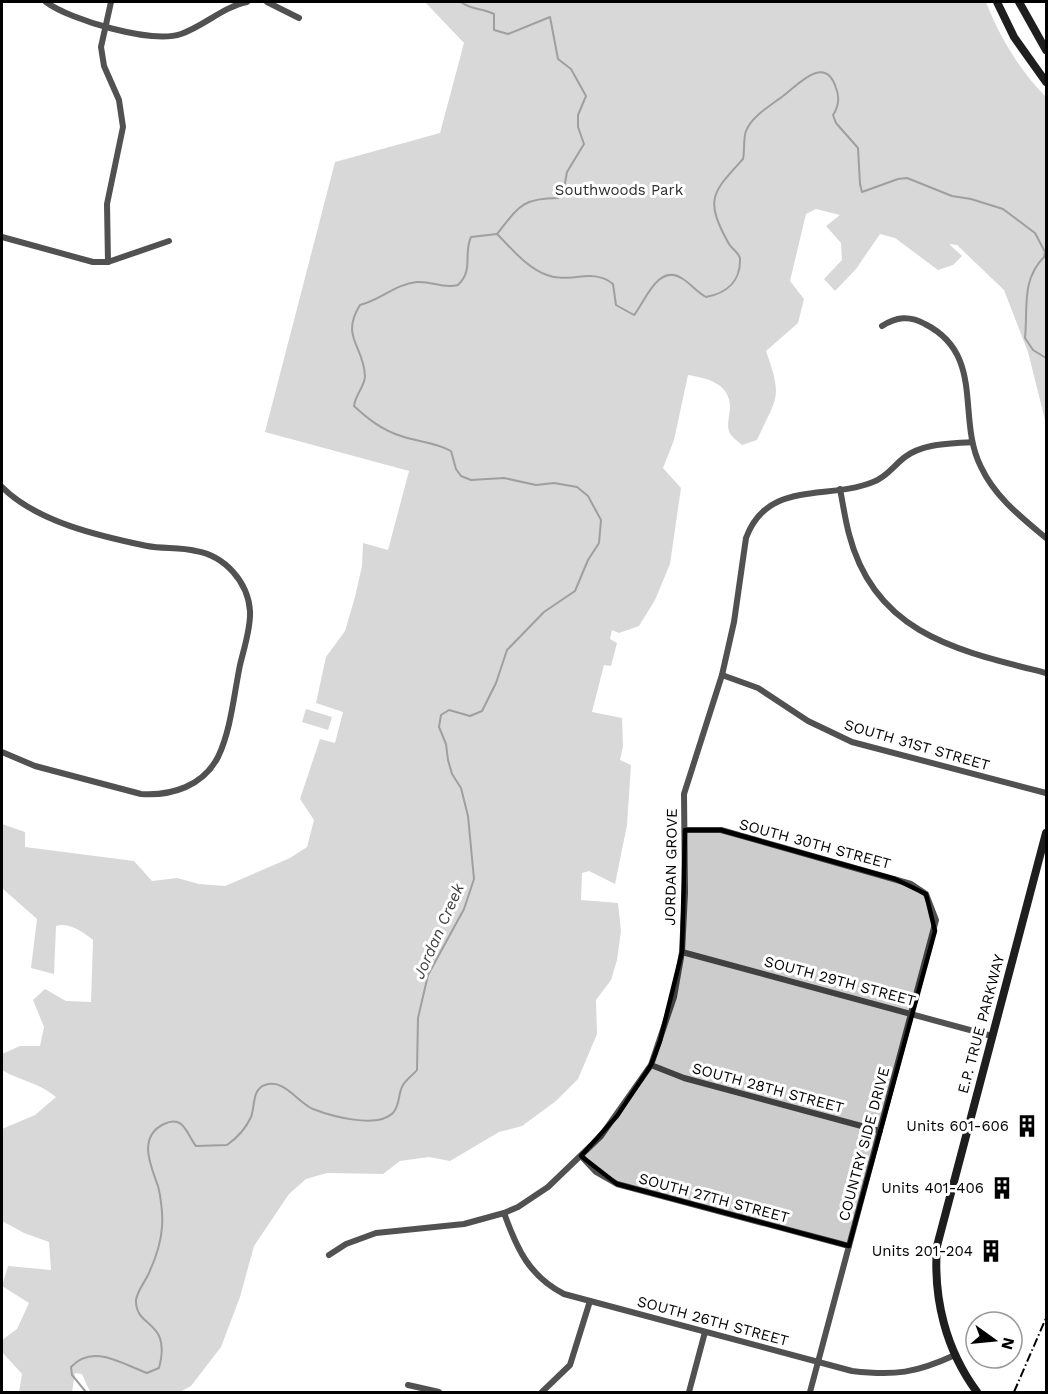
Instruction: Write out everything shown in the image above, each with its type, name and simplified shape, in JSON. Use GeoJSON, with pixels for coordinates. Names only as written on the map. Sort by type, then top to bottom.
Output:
{"type":"FeatureCollection","features":[{"type":"Feature","properties":{"kind":"main road"},"geometry":{"type":"LineString","coordinates":[[997,2],[1014,37],[1047,82]]}},
{"type":"Feature","properties":{"kind":"main road"},"geometry":{"type":"LineString","coordinates":[[1019,2],[1047,50]]}},
{"type":"Feature","properties":{"kind":"main road","name":"E.P. TRUE PARKWAY"},"geometry":{"type":"LineString","coordinates":[[977,1392],[955,1355],[939,1306],[937,1246],[1047,833]]}},
{"type":"Feature","properties":{"kind":"street"},"geometry":{"type":"LineString","coordinates":[[46,2],[72,18],[148,36],[169,37],[188,31],[247,2]]}},
{"type":"Feature","properties":{"kind":"street"},"geometry":{"type":"LineString","coordinates":[[108,262],[106,204],[123,127],[119,100],[102,57],[101,47],[111,2]]}},
{"type":"Feature","properties":{"kind":"street"},"geometry":{"type":"LineString","coordinates":[[267,2],[299,18]]}},
{"type":"Feature","properties":{"kind":"street"},"geometry":{"type":"LineString","coordinates":[[2,237],[93,262],[108,262],[169,241]]}},
{"type":"Feature","properties":{"kind":"street"},"geometry":{"type":"LineString","coordinates":[[882,326],[891,320],[913,318],[939,332],[954,349],[966,378],[972,442],[979,465],[991,486],[1047,538]]}},
{"type":"Feature","properties":{"kind":"street","name":"JORDAN GROVE"},"geometry":{"type":"LineString","coordinates":[[329,1255],[346,1244],[376,1233],[464,1224],[504,1214],[548,1187],[581,1156],[617,1116],[651,1065],[674,997],[682,952],[686,830],[684,794],[722,675],[734,622],[746,538],[758,514],[768,505],[788,497],[876,481],[904,457],[925,447],[972,442]]}},
{"type":"Feature","properties":{"kind":"street"},"geometry":{"type":"LineString","coordinates":[[2,487],[24,506],[49,518],[140,544],[194,550],[220,560],[235,573],[245,591],[250,611],[248,632],[223,744],[217,758],[198,781],[176,791],[156,795],[141,794],[35,766],[2,752]]}},
{"type":"Feature","properties":{"kind":"street"},"geometry":{"type":"LineString","coordinates":[[840,489],[849,535],[857,557],[875,588],[899,615],[944,645],[1047,673]]}},
{"type":"Feature","properties":{"kind":"street","name":"SOUTH 31ST STREET"},"geometry":{"type":"LineString","coordinates":[[722,675],[758,688],[816,726],[852,742],[1047,793]]}},
{"type":"Feature","properties":{"kind":"street","name":"SOUTH 30TH STREET"},"geometry":{"type":"LineString","coordinates":[[686,830],[721,830],[903,881],[926,894],[930,903]]}},
{"type":"Feature","properties":{"kind":"street","name":"COUNTRY SIDE DRIVE"},"geometry":{"type":"LineString","coordinates":[[810,1392],[935,931],[936,920],[930,903]]}},
{"type":"Feature","properties":{"kind":"street","name":"SOUTH 29TH STREET"},"geometry":{"type":"LineString","coordinates":[[682,952],[992,1036]]}},
{"type":"Feature","properties":{"kind":"street","name":"SOUTH 28TH STREET"},"geometry":{"type":"LineString","coordinates":[[651,1065],[684,1078],[880,1131]]}},
{"type":"Feature","properties":{"kind":"street","name":"SOUTH 27TH STREET"},"geometry":{"type":"LineString","coordinates":[[581,1156],[597,1172],[617,1184],[849,1246]]}},
{"type":"Feature","properties":{"kind":"street","name":"SOUTH 26TH STREET"},"geometry":{"type":"LineString","coordinates":[[504,1214],[525,1262],[537,1276],[564,1294],[852,1371],[885,1375],[917,1371],[955,1355]]}},
{"type":"Feature","properties":{"kind":"street"},"geometry":{"type":"LineString","coordinates":[[542,1392],[570,1365],[590,1301]]}},
{"type":"Feature","properties":{"kind":"street"},"geometry":{"type":"LineString","coordinates":[[689,1392],[705,1332]]}},
{"type":"Feature","properties":{"kind":"street"},"geometry":{"type":"LineString","coordinates":[[408,1385],[439,1392]]}},
{"type":"Feature","properties":{"kind":"highlighted area"},"geometry":{"type":"Polygon","coordinates":[[[685,830],[721,830],[895,879],[926,894],[935,931],[849,1246],[617,1184],[581,1156],[617,1116],[651,1065],[660,1041],[682,952],[685,830]]]}},
{"type":"Feature","properties":{"kind":"green space","name":"Southwoods Park"},"geometry":{"type":"Polygon","coordinates":[[[425,2],[986,2],[1011,52],[1027,76],[1046,97],[1046,424],[1028,352],[1004,290],[957,245],[949,244],[962,256],[953,265],[938,270],[895,238],[880,234],[856,269],[835,291],[824,279],[842,260],[841,243],[826,226],[840,215],[816,209],[806,214],[790,281],[804,299],[798,323],[766,351],[776,389],[773,405],[757,440],[742,445],[732,436],[728,425],[730,407],[726,392],[716,383],[688,375],[674,440],[663,468],[681,488],[670,564],[655,600],[639,626],[619,633],[612,630],[610,639],[617,643],[611,666],[604,665],[592,712],[622,718],[623,746],[620,760],[631,765],[627,825],[615,884],[589,871],[582,873],[581,900],[618,903],[621,931],[617,960],[611,980],[596,1000],[597,1034],[578,1079],[556,1101],[522,1126],[499,1132],[450,1161],[429,1157],[400,1161],[383,1174],[327,1173],[306,1179],[289,1194],[254,1246],[240,1297],[221,1347],[191,1386],[180,1392],[90,1392],[82,1374],[75,1373],[72,1392],[19,1392],[22,1374],[2,1352],[2,1340],[17,1329],[29,1303],[2,1286],[8,1266],[51,1270],[49,1242],[24,1233],[2,1221],[2,1129],[35,1115],[56,1097],[2,1070],[2,1054],[20,1046],[40,1046],[44,1027],[33,1000],[45,989],[66,1001],[91,1002],[93,940],[66,925],[56,926],[54,974],[31,968],[37,919],[2,888],[2,824],[25,832],[25,847],[134,861],[152,881],[177,878],[199,884],[225,886],[290,858],[307,847],[314,820],[300,799],[320,739],[335,743],[343,712],[316,703],[326,657],[345,631],[362,566],[363,543],[388,550],[409,471],[265,432],[335,162],[440,133],[464,43],[425,2]]]}},
{"type":"Feature","properties":{"kind":"green space"},"geometry":{"type":"Polygon","coordinates":[[[306,709],[332,717],[328,730],[302,722],[306,709]]]}},
{"type":"Feature","properties":{"kind":"waterway"},"geometry":{"type":"LineString","coordinates":[[461,2],[494,14],[494,30],[508,34],[550,17],[558,59],[571,69],[586,96],[578,115],[578,127],[584,144],[567,172],[563,194],[558,198],[536,200],[522,206],[497,234]]}},
{"type":"Feature","properties":{"kind":"waterway","name":"Jordan Creek"},"geometry":{"type":"LineString","coordinates":[[497,234],[526,263],[547,275],[564,278],[589,276],[605,279],[613,284],[616,305],[634,315],[653,286],[659,279],[666,276],[674,275],[683,279],[706,297],[714,295],[731,285],[740,266],[740,258],[721,229],[714,206],[718,189],[743,159],[746,131],[757,116],[803,80],[811,75],[825,73],[831,78],[838,95],[838,105],[833,115],[836,123],[858,148],[862,192],[907,178],[952,196],[1003,209],[1035,233],[1045,252],[1029,285],[1025,338],[1033,350],[1046,358]]}},
{"type":"Feature","properties":{"kind":"waterway","name":"Jordan Creek"},"geometry":{"type":"LineString","coordinates":[[86,1392],[72,1375],[71,1367],[89,1357],[108,1358],[147,1373],[159,1368],[162,1352],[161,1341],[152,1326],[141,1316],[136,1300],[155,1258],[161,1233],[160,1195],[148,1152],[148,1144],[156,1130],[164,1124],[176,1122],[184,1127],[196,1146],[227,1145],[241,1133],[249,1121],[258,1090],[265,1085],[272,1084],[284,1088],[307,1106],[321,1112],[354,1120],[386,1118],[397,1107],[403,1085],[417,1070],[418,1018],[428,975],[464,909],[474,879],[468,816],[461,788],[452,774],[446,744],[439,727],[441,715],[449,710],[470,716],[482,711],[496,683],[507,650],[544,612],[575,591],[588,560],[599,543],[601,520],[588,496],[577,487],[554,483],[536,485],[504,478],[471,480],[461,476],[456,469],[451,451],[394,434],[370,420],[354,406],[365,376],[352,325],[360,305],[409,283],[458,285],[466,274],[471,237],[497,234]]}},
{"type":"Feature","properties":{"kind":"railway"},"geometry":{"type":"LineString","coordinates":[[1014,1392],[1046,1318]]}},
{"type":"Feature","properties":{"kind":"place","name":"Units 601-606"},"geometry":{"type":"Point","coordinates":[1027,1126]}},
{"type":"Feature","properties":{"kind":"place","name":"Units 401-406"},"geometry":{"type":"Point","coordinates":[1002,1188]}},
{"type":"Feature","properties":{"kind":"place","name":"Units 201-204"},"geometry":{"type":"Point","coordinates":[991,1251]}}]}
